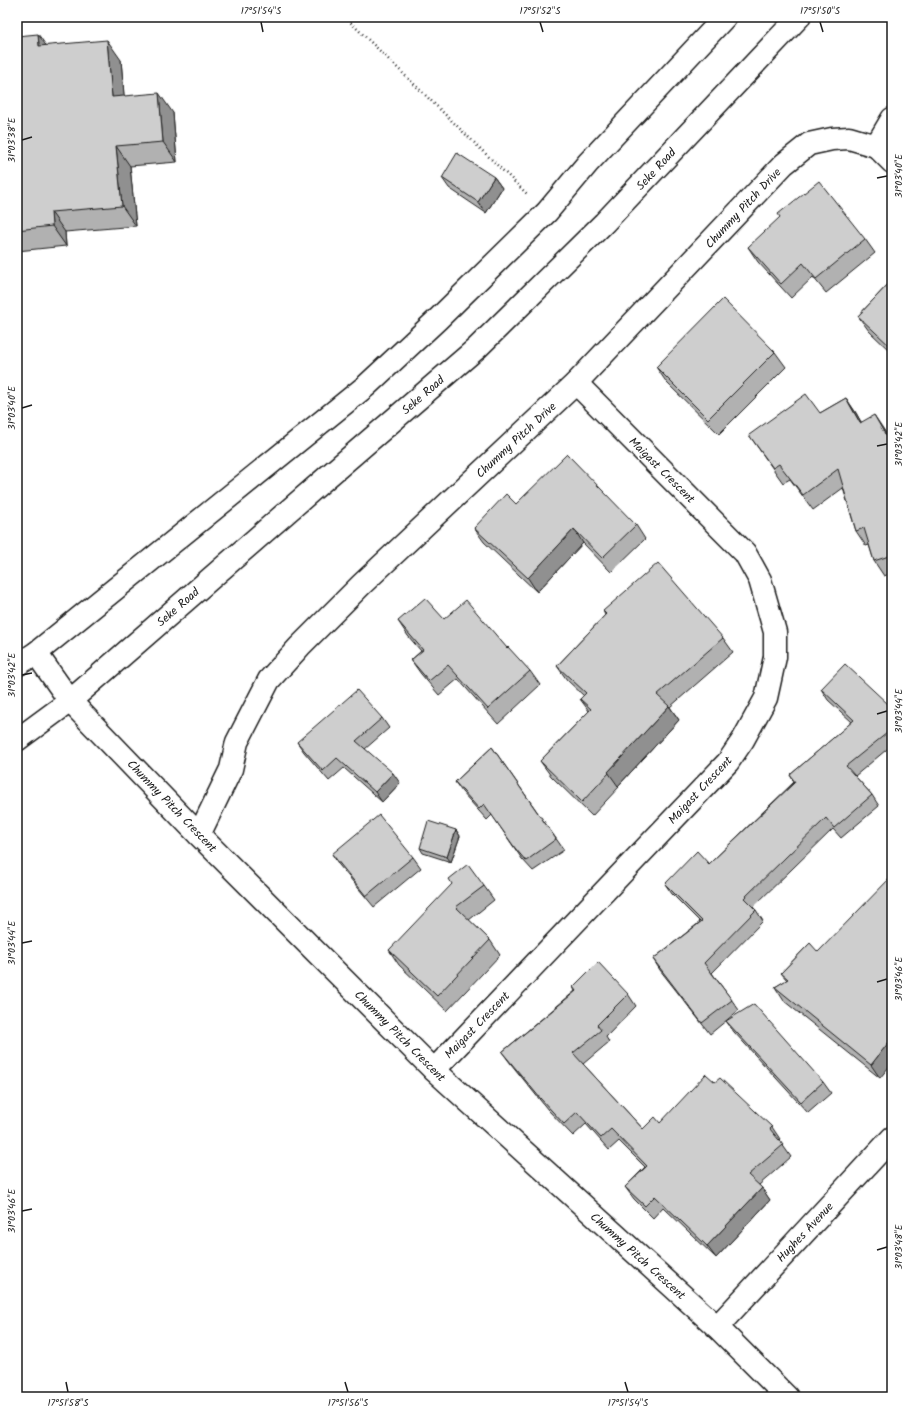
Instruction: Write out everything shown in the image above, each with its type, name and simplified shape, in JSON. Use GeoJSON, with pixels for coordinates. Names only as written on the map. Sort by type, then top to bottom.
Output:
{"type":"FeatureCollection","features":[{"type":"Feature","properties":{"kind":"street"},"geometry":{"type":"LineString","coordinates":[[17,665],[36,653],[366,386],[438,319],[547,212],[588,163],[725,17]]}},
{"type":"Feature","properties":{"kind":"street","name":"Seke Road"},"geometry":{"type":"LineString","coordinates":[[17,740],[70,701],[477,348],[604,223],[799,17]]}},
{"type":"Feature","properties":{"kind":"street"},"geometry":{"type":"LineString","coordinates":[[892,119],[876,146],[892,162]]}},
{"type":"Feature","properties":{"kind":"street","name":"Chummy Pitch Drive"},"geometry":{"type":"LineString","coordinates":[[199,835],[231,769],[237,742],[269,680],[300,646],[360,585],[576,383],[784,164],[809,144],[832,139],[849,138],[876,146]]}},
{"type":"Feature","properties":{"kind":"street","name":"Maigast Crescent"},"geometry":{"type":"LineString","coordinates":[[434,1070],[728,762],[743,740],[766,698],[775,657],[776,632],[760,580],[745,553],[576,383]]}},
{"type":"Feature","properties":{"kind":"street","name":"Chummy Pitch Crescent"},"geometry":{"type":"LineString","coordinates":[[36,653],[70,701],[199,835],[434,1070],[717,1327],[787,1397]]}},
{"type":"Feature","properties":{"kind":"street","name":"Hughes Avenue"},"geometry":{"type":"LineString","coordinates":[[717,1327],[892,1138]]}},
{"type":"Feature","properties":{"kind":"path"},"geometry":{"type":"LineString","coordinates":[[344,17],[547,212]]}},
{"type":"Feature","properties":{"kind":"building"},"geometry":{"type":"Polygon","coordinates":[[[38,34],[39,46],[107,40],[112,97],[159,93],[163,142],[116,146],[122,206],[51,212],[52,226],[17,230],[17,36],[38,34]]]}},
{"type":"Feature","properties":{"kind":"building"},"geometry":{"type":"Polygon","coordinates":[[[457,153],[494,177],[478,202],[442,178],[457,153]]]}},
{"type":"Feature","properties":{"kind":"building"},"geometry":{"type":"Polygon","coordinates":[[[819,181],[865,239],[816,279],[803,263],[781,284],[748,247],[780,217],[778,214],[819,181]]]}},
{"type":"Feature","properties":{"kind":"building"},"geometry":{"type":"Polygon","coordinates":[[[892,280],[892,348],[858,316],[892,280]]]}},
{"type":"Feature","properties":{"kind":"building"},"geometry":{"type":"Polygon","coordinates":[[[723,299],[775,352],[708,419],[656,367],[723,299]]]}},
{"type":"Feature","properties":{"kind":"building"},"geometry":{"type":"Polygon","coordinates":[[[806,394],[820,413],[846,398],[860,423],[874,415],[892,446],[892,555],[874,561],[864,528],[856,531],[838,469],[803,495],[779,464],[773,468],[749,435],[806,394]]]}},
{"type":"Feature","properties":{"kind":"building"},"geometry":{"type":"Polygon","coordinates":[[[567,454],[636,525],[602,558],[574,529],[528,578],[474,528],[506,494],[516,504],[567,454]]]}},
{"type":"Feature","properties":{"kind":"building"},"geometry":{"type":"Polygon","coordinates":[[[658,563],[723,638],[657,695],[669,706],[582,802],[540,761],[591,709],[580,699],[586,693],[557,666],[606,614],[603,611],[658,563]]]}},
{"type":"Feature","properties":{"kind":"building"},"geometry":{"type":"Polygon","coordinates":[[[425,598],[444,619],[466,600],[507,648],[508,647],[530,671],[488,709],[448,665],[429,681],[411,660],[423,650],[398,621],[425,598]]]}},
{"type":"Feature","properties":{"kind":"building"},"geometry":{"type":"Polygon","coordinates":[[[845,664],[892,709],[892,729],[846,766],[872,795],[834,828],[826,818],[744,898],[756,910],[704,963],[732,1000],[702,1023],[653,959],[702,921],[665,884],[697,851],[709,864],[795,782],[790,775],[854,720],[821,689],[845,664]]]}},
{"type":"Feature","properties":{"kind":"building"},"geometry":{"type":"Polygon","coordinates":[[[357,690],[382,718],[356,741],[393,773],[375,792],[337,758],[323,771],[297,742],[357,690]]]}},
{"type":"Feature","properties":{"kind":"building"},"geometry":{"type":"Polygon","coordinates":[[[492,747],[556,839],[526,861],[484,804],[479,809],[455,782],[492,747]]]}},
{"type":"Feature","properties":{"kind":"building"},"geometry":{"type":"Polygon","coordinates":[[[379,815],[413,857],[366,896],[332,854],[379,815]]]}},
{"type":"Feature","properties":{"kind":"building"},"geometry":{"type":"Polygon","coordinates":[[[428,821],[456,830],[447,857],[420,848],[428,821]]]}},
{"type":"Feature","properties":{"kind":"building"},"geometry":{"type":"Polygon","coordinates":[[[892,861],[892,868],[888,864],[892,861]]]}},
{"type":"Feature","properties":{"kind":"building"},"geometry":{"type":"Polygon","coordinates":[[[468,864],[484,886],[456,907],[490,940],[437,996],[389,950],[452,884],[449,879],[468,864]]]}},
{"type":"Feature","properties":{"kind":"building"},"geometry":{"type":"Polygon","coordinates":[[[892,876],[892,1038],[871,1065],[775,987],[788,979],[781,973],[810,943],[818,952],[892,876]]]}},
{"type":"Feature","properties":{"kind":"building"},"geometry":{"type":"Polygon","coordinates":[[[598,962],[628,994],[597,1025],[601,1030],[573,1053],[643,1129],[655,1117],[660,1123],[706,1074],[715,1082],[720,1078],[772,1127],[770,1129],[783,1145],[748,1175],[762,1188],[707,1246],[655,1196],[645,1206],[625,1187],[647,1166],[611,1129],[601,1138],[577,1112],[564,1124],[540,1098],[502,1052],[576,991],[573,987],[598,962]]]}},
{"type":"Feature","properties":{"kind":"building"},"geometry":{"type":"Polygon","coordinates":[[[754,1004],[823,1082],[801,1102],[726,1021],[754,1004]]]}}]}
